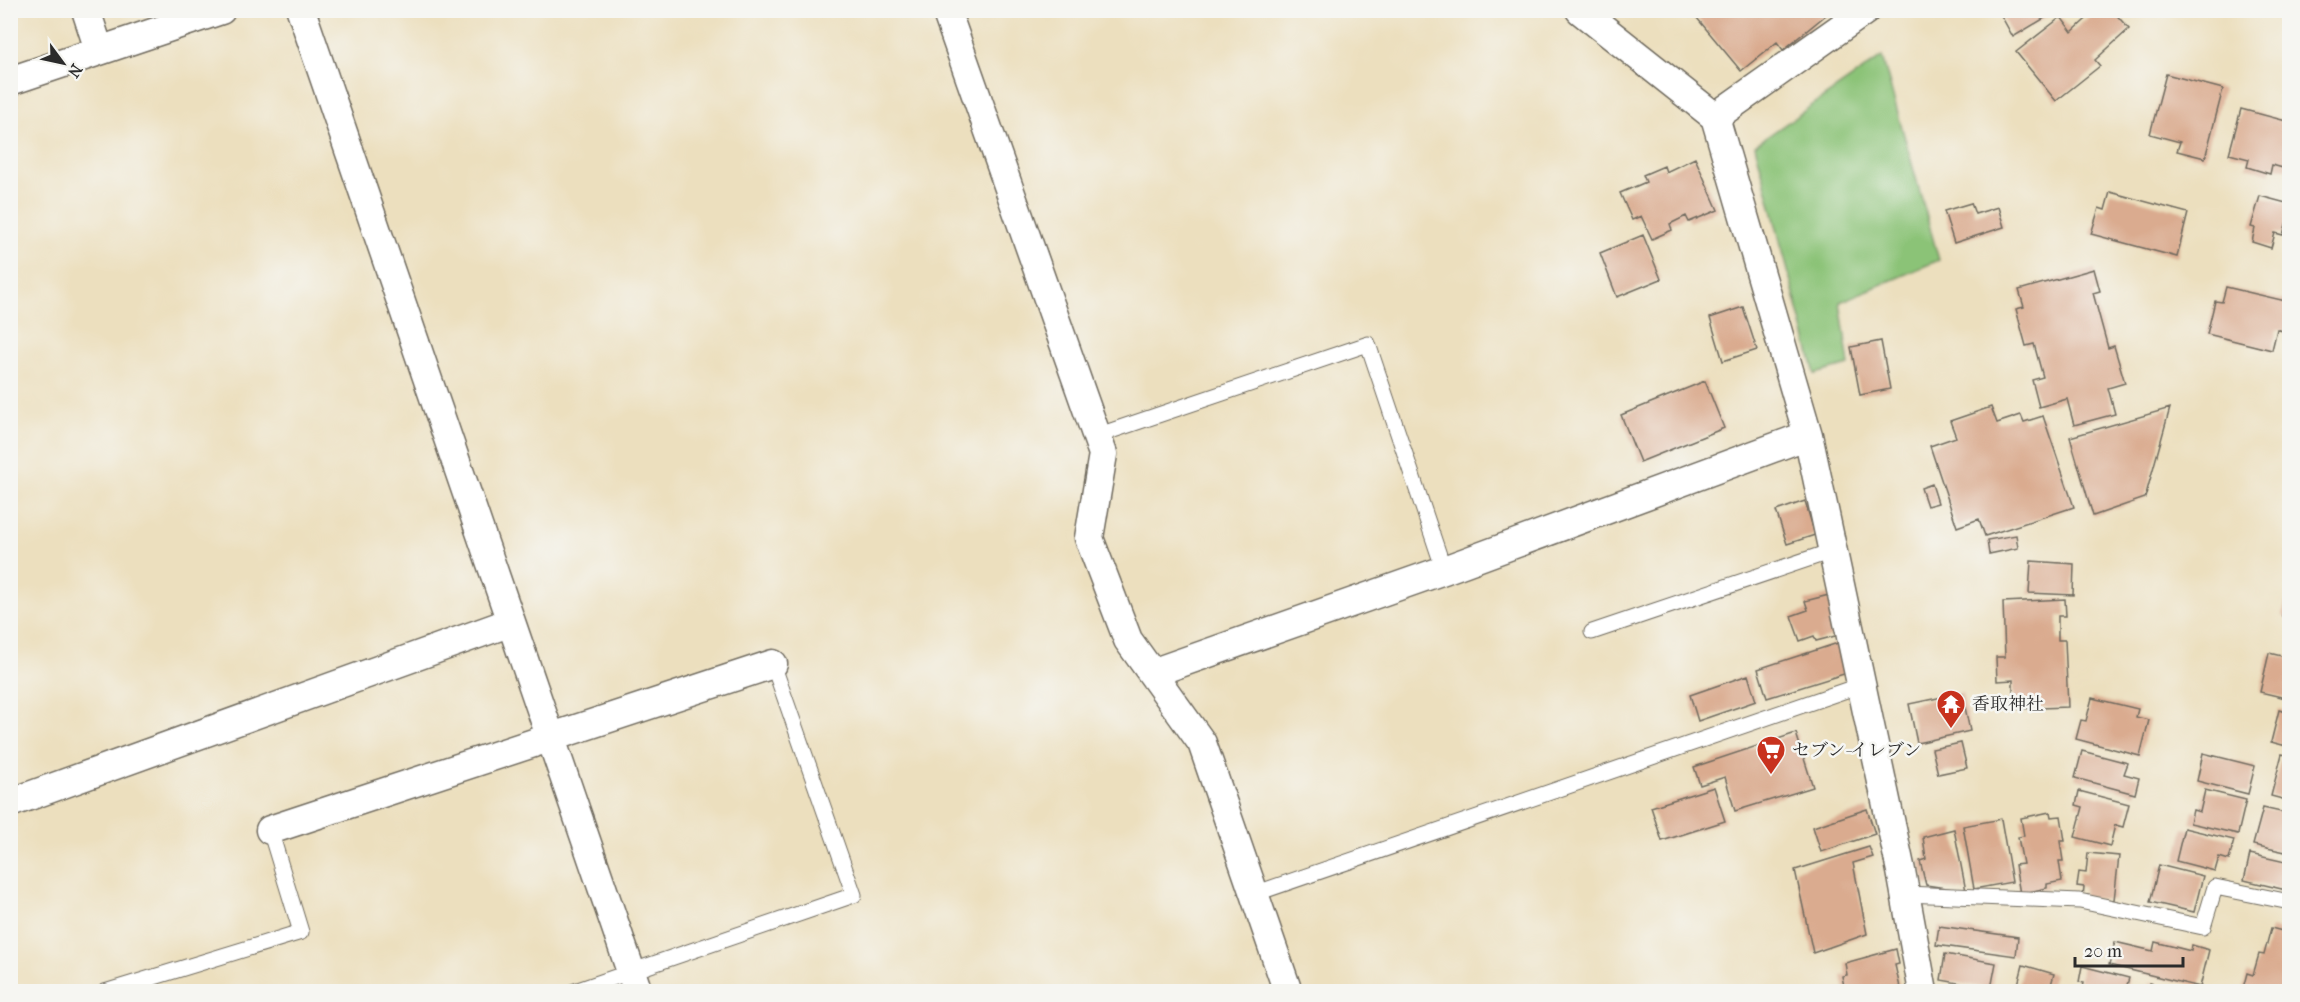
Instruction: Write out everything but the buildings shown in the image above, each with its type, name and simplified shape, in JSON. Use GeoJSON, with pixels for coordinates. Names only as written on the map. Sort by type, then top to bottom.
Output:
{"type":"FeatureCollection","features":[{"type":"Feature","properties":{"kind":"street"},"geometry":{"type":"LineString","coordinates":[[86,10],[99,50]]}},
{"type":"Feature","properties":{"kind":"street"},"geometry":{"type":"LineString","coordinates":[[10,81],[221,10]]}},
{"type":"Feature","properties":{"kind":"street"},"geometry":{"type":"LineString","coordinates":[[301,10],[635,982]]}},
{"type":"Feature","properties":{"kind":"street"},"geometry":{"type":"LineString","coordinates":[[946,10],[1103,454],[1089,538],[1128,640],[1202,743],[1288,992]]}},
{"type":"Feature","properties":{"kind":"street"},"geometry":{"type":"LineString","coordinates":[[1580,10],[1715,117],[1808,435],[1905,894],[1923,992]]}},
{"type":"Feature","properties":{"kind":"street"},"geometry":{"type":"LineString","coordinates":[[1715,117],[1866,10]]}},
{"type":"Feature","properties":{"kind":"street"},"geometry":{"type":"LineString","coordinates":[[1152,673],[1444,570],[1808,435]]}},
{"type":"Feature","properties":{"kind":"street"},"geometry":{"type":"LineString","coordinates":[[10,803],[511,622]]}},
{"type":"Feature","properties":{"kind":"street"},"geometry":{"type":"LineString","coordinates":[[270,830],[772,664]]}},
{"type":"Feature","properties":{"kind":"lane"},"geometry":{"type":"LineString","coordinates":[[1096,436],[1368,344],[1444,570]]}},
{"type":"Feature","properties":{"kind":"lane"},"geometry":{"type":"LineString","coordinates":[[1592,632],[1832,551]]}},
{"type":"Feature","properties":{"kind":"lane"},"geometry":{"type":"LineString","coordinates":[[572,992],[635,982],[854,896],[772,664]]}},
{"type":"Feature","properties":{"kind":"lane"},"geometry":{"type":"LineString","coordinates":[[1254,894],[1861,685]]}},
{"type":"Feature","properties":{"kind":"lane"},"geometry":{"type":"LineString","coordinates":[[105,992],[302,932],[270,830]]}},
{"type":"Feature","properties":{"kind":"lane"},"geometry":{"type":"LineString","coordinates":[[1905,894],[2080,901],[2203,927],[2215,887],[2289,902]]}},
{"type":"Feature","properties":{"kind":"green space"},"geometry":{"type":"Polygon","coordinates":[[[1882,57],[1939,260],[1840,302],[1849,365],[1815,374],[1755,145],[1882,57]]]}},
{"type":"Feature","properties":{"kind":"place","name":"香取神社"},"geometry":{"type":"Point","coordinates":[1951,730]}},
{"type":"Feature","properties":{"kind":"place","name":"セブン-イレブン"},"geometry":{"type":"Point","coordinates":[1771,776]}}]}
